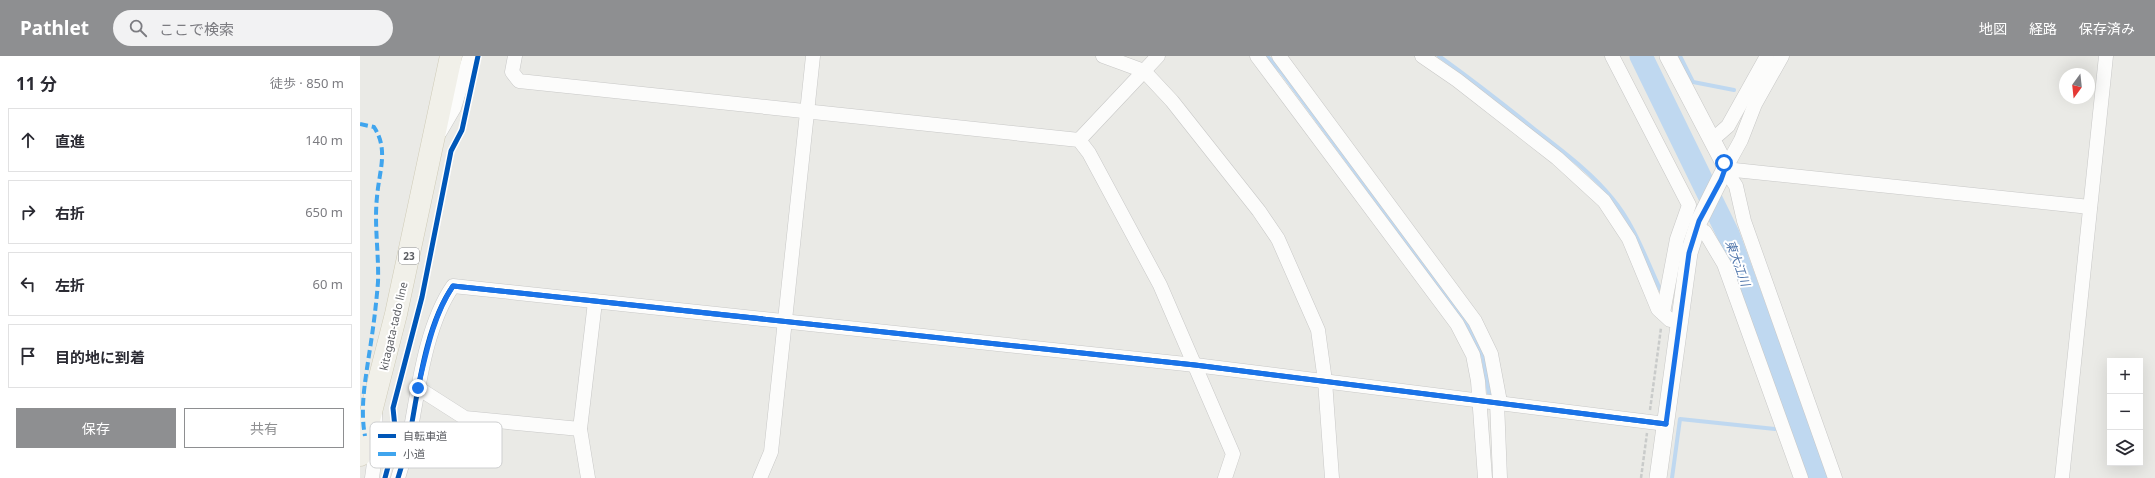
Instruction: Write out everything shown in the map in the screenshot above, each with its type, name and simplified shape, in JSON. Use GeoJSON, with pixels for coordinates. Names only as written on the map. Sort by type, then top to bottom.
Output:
{"type":"FeatureCollection","features":[{"type":"Feature","properties":{"kind":"main road","name":"kitagata-tado line"},"geometry":{"type":"LineString","coordinates":[[360,454],[374,405],[451,56]]}},
{"type":"Feature","properties":{"kind":"street"},"geometry":{"type":"LineString","coordinates":[[433,143],[454,108],[470,56]]}},
{"type":"Feature","properties":{"kind":"street"},"geometry":{"type":"LineString","coordinates":[[515,56],[512,72],[519,81],[1079,140],[1089,153],[1160,285],[1195,365],[1233,454],[1225,478]]}},
{"type":"Feature","properties":{"kind":"street"},"geometry":{"type":"LineString","coordinates":[[760,478],[771,452],[813,56]]}},
{"type":"Feature","properties":{"kind":"street"},"geometry":{"type":"LineString","coordinates":[[1103,56],[1144,71],[1172,101],[1259,211],[1278,239],[1318,330],[1326,380],[1332,478]]}},
{"type":"Feature","properties":{"kind":"street"},"geometry":{"type":"LineString","coordinates":[[1079,140],[1158,56]]}},
{"type":"Feature","properties":{"kind":"street"},"geometry":{"type":"LineString","coordinates":[[1257,56],[1457,324],[1473,355],[1478,381],[1491,401],[1500,478]]}},
{"type":"Feature","properties":{"kind":"street"},"geometry":{"type":"LineString","coordinates":[[1279,56],[1475,321],[1491,354],[1491,401],[1484,478]]}},
{"type":"Feature","properties":{"kind":"street"},"geometry":{"type":"LineString","coordinates":[[1422,56],[1457,80],[1557,158],[1604,200],[1629,239],[1658,309],[1670,320],[1680,322]]}},
{"type":"Feature","properties":{"kind":"street"},"geometry":{"type":"LineString","coordinates":[[1612,56],[1689,205],[1677,239],[1662,313]]}},
{"type":"Feature","properties":{"kind":"street"},"geometry":{"type":"LineString","coordinates":[[1668,56],[1712,140],[1723,174],[1736,186],[1744,221],[1835,478]]}},
{"type":"Feature","properties":{"kind":"street"},"geometry":{"type":"LineString","coordinates":[[1712,140],[1728,126],[1766,56]]}},
{"type":"Feature","properties":{"kind":"street"},"geometry":{"type":"LineString","coordinates":[[1658,478],[1689,253],[1697,224],[1741,140],[1755,104],[1782,56]]}},
{"type":"Feature","properties":{"kind":"street"},"geometry":{"type":"LineString","coordinates":[[2062,478],[2106,56]]}},
{"type":"Feature","properties":{"kind":"street"},"geometry":{"type":"LineString","coordinates":[[1723,174],[2090,207]]}},
{"type":"Feature","properties":{"kind":"street"},"geometry":{"type":"LineString","coordinates":[[1697,224],[1705,232],[1724,264],[1801,478]]}},
{"type":"Feature","properties":{"kind":"street"},"geometry":{"type":"LineString","coordinates":[[412,422],[429,343],[445,297],[453,286],[1195,365],[1326,380],[1666,424]]}},
{"type":"Feature","properties":{"kind":"street"},"geometry":{"type":"LineString","coordinates":[[588,478],[580,429],[595,302]]}},
{"type":"Feature","properties":{"kind":"street"},"geometry":{"type":"LineString","coordinates":[[418,388],[465,418],[580,429]]}},
{"type":"Feature","properties":{"kind":"street"},"geometry":{"type":"LineString","coordinates":[[374,405],[376,422]]}},
{"type":"Feature","properties":{"kind":"street"},"geometry":{"type":"LineString","coordinates":[[372,478],[374,468]]}},
{"type":"Feature","properties":{"kind":"street"},"geometry":{"type":"LineString","coordinates":[[398,478],[401,468]]}},
{"type":"Feature","properties":{"kind":"path"},"geometry":{"type":"LineString","coordinates":[[394,422],[393,408],[422,297],[450,151],[462,130],[465,115]]}},
{"type":"Feature","properties":{"kind":"path"},"geometry":{"type":"LineString","coordinates":[[1641,478],[1662,313]]}},
{"type":"Feature","properties":{"kind":"waterway"},"geometry":{"type":"LineString","coordinates":[[1267,56],[1283,74],[1463,318],[1483,356],[1490,400]]}},
{"type":"Feature","properties":{"kind":"waterway"},"geometry":{"type":"LineString","coordinates":[[1439,56],[1564,153],[1585,170],[1603,188],[1627,219],[1660,289]]}},
{"type":"Feature","properties":{"kind":"waterway","name":"東大江川"},"geometry":{"type":"LineString","coordinates":[[1641,56],[1728,234],[1817,478]]}},
{"type":"Feature","properties":{"kind":"waterway"},"geometry":{"type":"LineString","coordinates":[[1680,56],[1693,82],[1734,90]]}},
{"type":"Feature","properties":{"kind":"waterway"},"geometry":{"type":"LineString","coordinates":[[1672,478],[1680,419],[1775,429]]}},
{"type":"Feature","properties":{"kind":"marked path"},"geometry":{"type":"LineString","coordinates":[[360,124],[374,127],[379,136],[382,152],[376,208],[378,282],[363,406],[365,436]]}},
{"type":"Feature","properties":{"kind":"cycle path"},"geometry":{"type":"LineString","coordinates":[[394,422],[393,408],[422,297],[451,151],[462,130],[478,56]]}},
{"type":"Feature","properties":{"kind":"cycle path"},"geometry":{"type":"LineString","coordinates":[[412,422],[419,380],[429,340],[443,302],[453,286],[1195,365],[1666,424]]}},
{"type":"Feature","properties":{"kind":"cycle path"},"geometry":{"type":"LineString","coordinates":[[385,478],[388,468]]}},
{"type":"Feature","properties":{"kind":"cycle path"},"geometry":{"type":"LineString","coordinates":[[398,478],[401,468]]}},
{"type":"Feature","properties":{"kind":"route"},"geometry":{"type":"LineString","coordinates":[[418,388],[429,343],[445,297],[453,286],[1195,365],[1326,380],[1666,424],[1689,253],[1699,221],[1721,180],[1725,169],[1724,163]]}}]}
